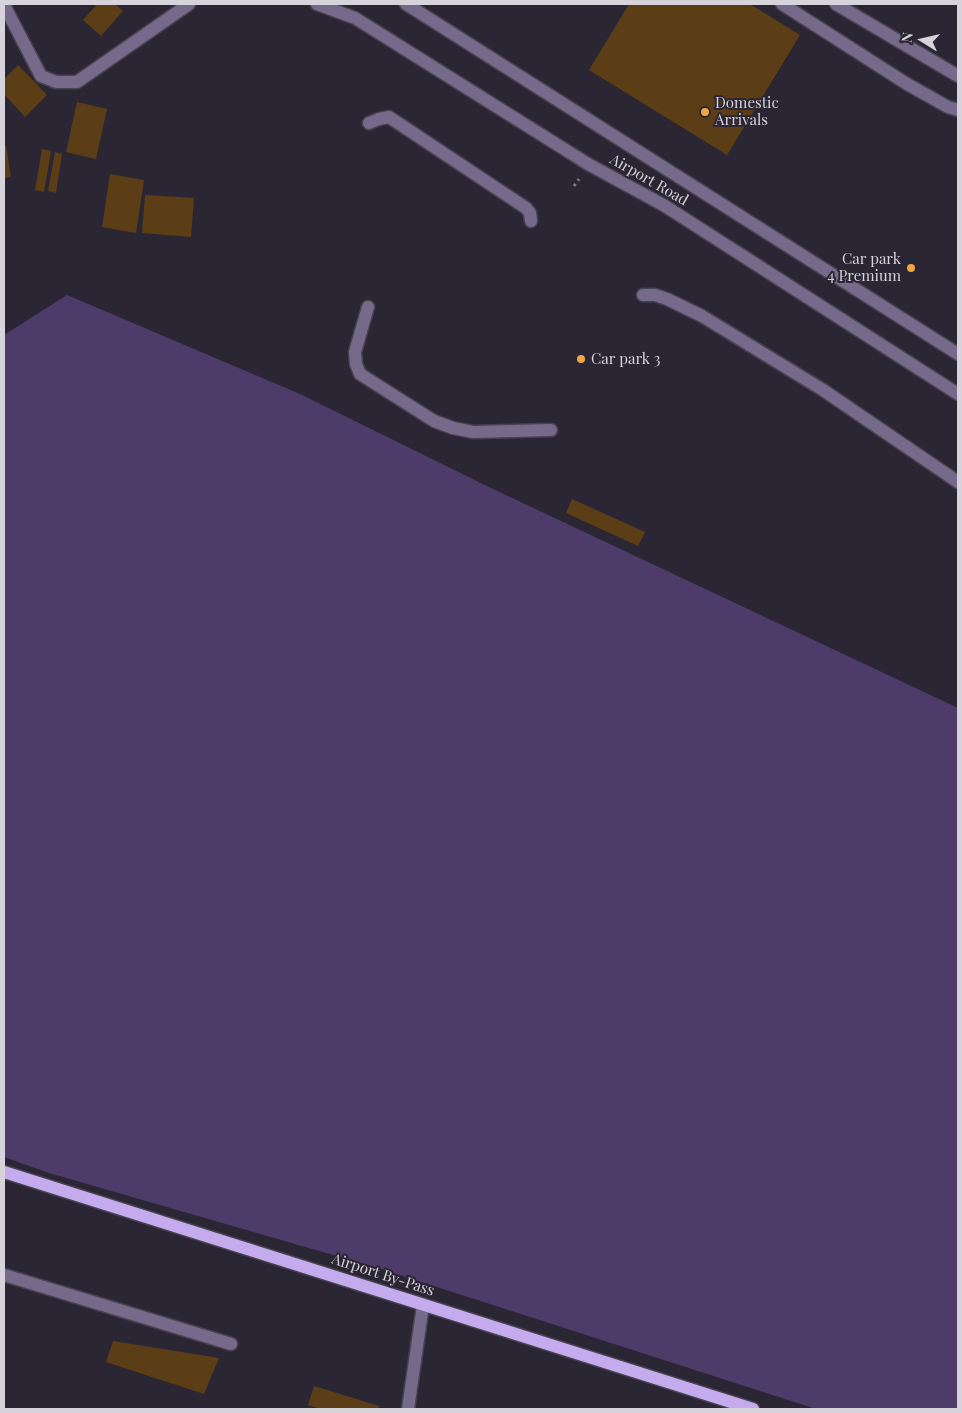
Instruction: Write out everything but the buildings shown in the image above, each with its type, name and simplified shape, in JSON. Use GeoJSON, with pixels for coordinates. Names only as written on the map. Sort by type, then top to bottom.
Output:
{"type":"FeatureCollection","features":[{"type":"Feature","properties":{"kind":"main road","name":"Airport By-Pass"},"geometry":{"type":"LineString","coordinates":[[4,1172],[745,1408]]}},
{"type":"Feature","properties":{"kind":"street"},"geometry":{"type":"LineString","coordinates":[[4,6],[41,76],[56,82],[77,82],[188,4]]}},
{"type":"Feature","properties":{"kind":"street","name":"Airport Road"},"geometry":{"type":"LineString","coordinates":[[318,4],[355,18],[588,164],[665,206],[958,394]]}},
{"type":"Feature","properties":{"kind":"street","name":"Airport Road"},"geometry":{"type":"LineString","coordinates":[[406,4],[958,354]]}},
{"type":"Feature","properties":{"kind":"street"},"geometry":{"type":"LineString","coordinates":[[782,4],[907,84],[948,107],[958,110]]}},
{"type":"Feature","properties":{"kind":"street"},"geometry":{"type":"LineString","coordinates":[[836,4],[958,76]]}},
{"type":"Feature","properties":{"kind":"street"},"geometry":{"type":"LineString","coordinates":[[369,123],[389,117],[526,208],[530,213],[531,221]]}},
{"type":"Feature","properties":{"kind":"street"},"geometry":{"type":"LineString","coordinates":[[643,296],[655,295],[667,298],[702,316],[823,390],[958,482]]}},
{"type":"Feature","properties":{"kind":"street"},"geometry":{"type":"LineString","coordinates":[[368,307],[356,352],[356,364],[360,374],[434,421],[453,428],[473,432],[551,430]]}},
{"type":"Feature","properties":{"kind":"street"},"geometry":{"type":"LineString","coordinates":[[4,1275],[231,1344]]}},
{"type":"Feature","properties":{"kind":"street"},"geometry":{"type":"LineString","coordinates":[[408,1409],[423,1304]]}},
{"type":"Feature","properties":{"kind":"shaded area"},"geometry":{"type":"Polygon","coordinates":[[[67,295],[300,394],[491,488],[958,708],[958,1409],[816,1409],[378,1268],[49,1173],[4,1157],[4,335],[67,295]]]}},
{"type":"Feature","properties":{"kind":"place","name":"Domestic Arrivals"},"geometry":{"type":"Point","coordinates":[705,112]}},
{"type":"Feature","properties":{"kind":"place","name":"Car park 4 Premium"},"geometry":{"type":"Point","coordinates":[911,268]}},
{"type":"Feature","properties":{"kind":"place","name":"Car park 3"},"geometry":{"type":"Point","coordinates":[581,359]}}]}
